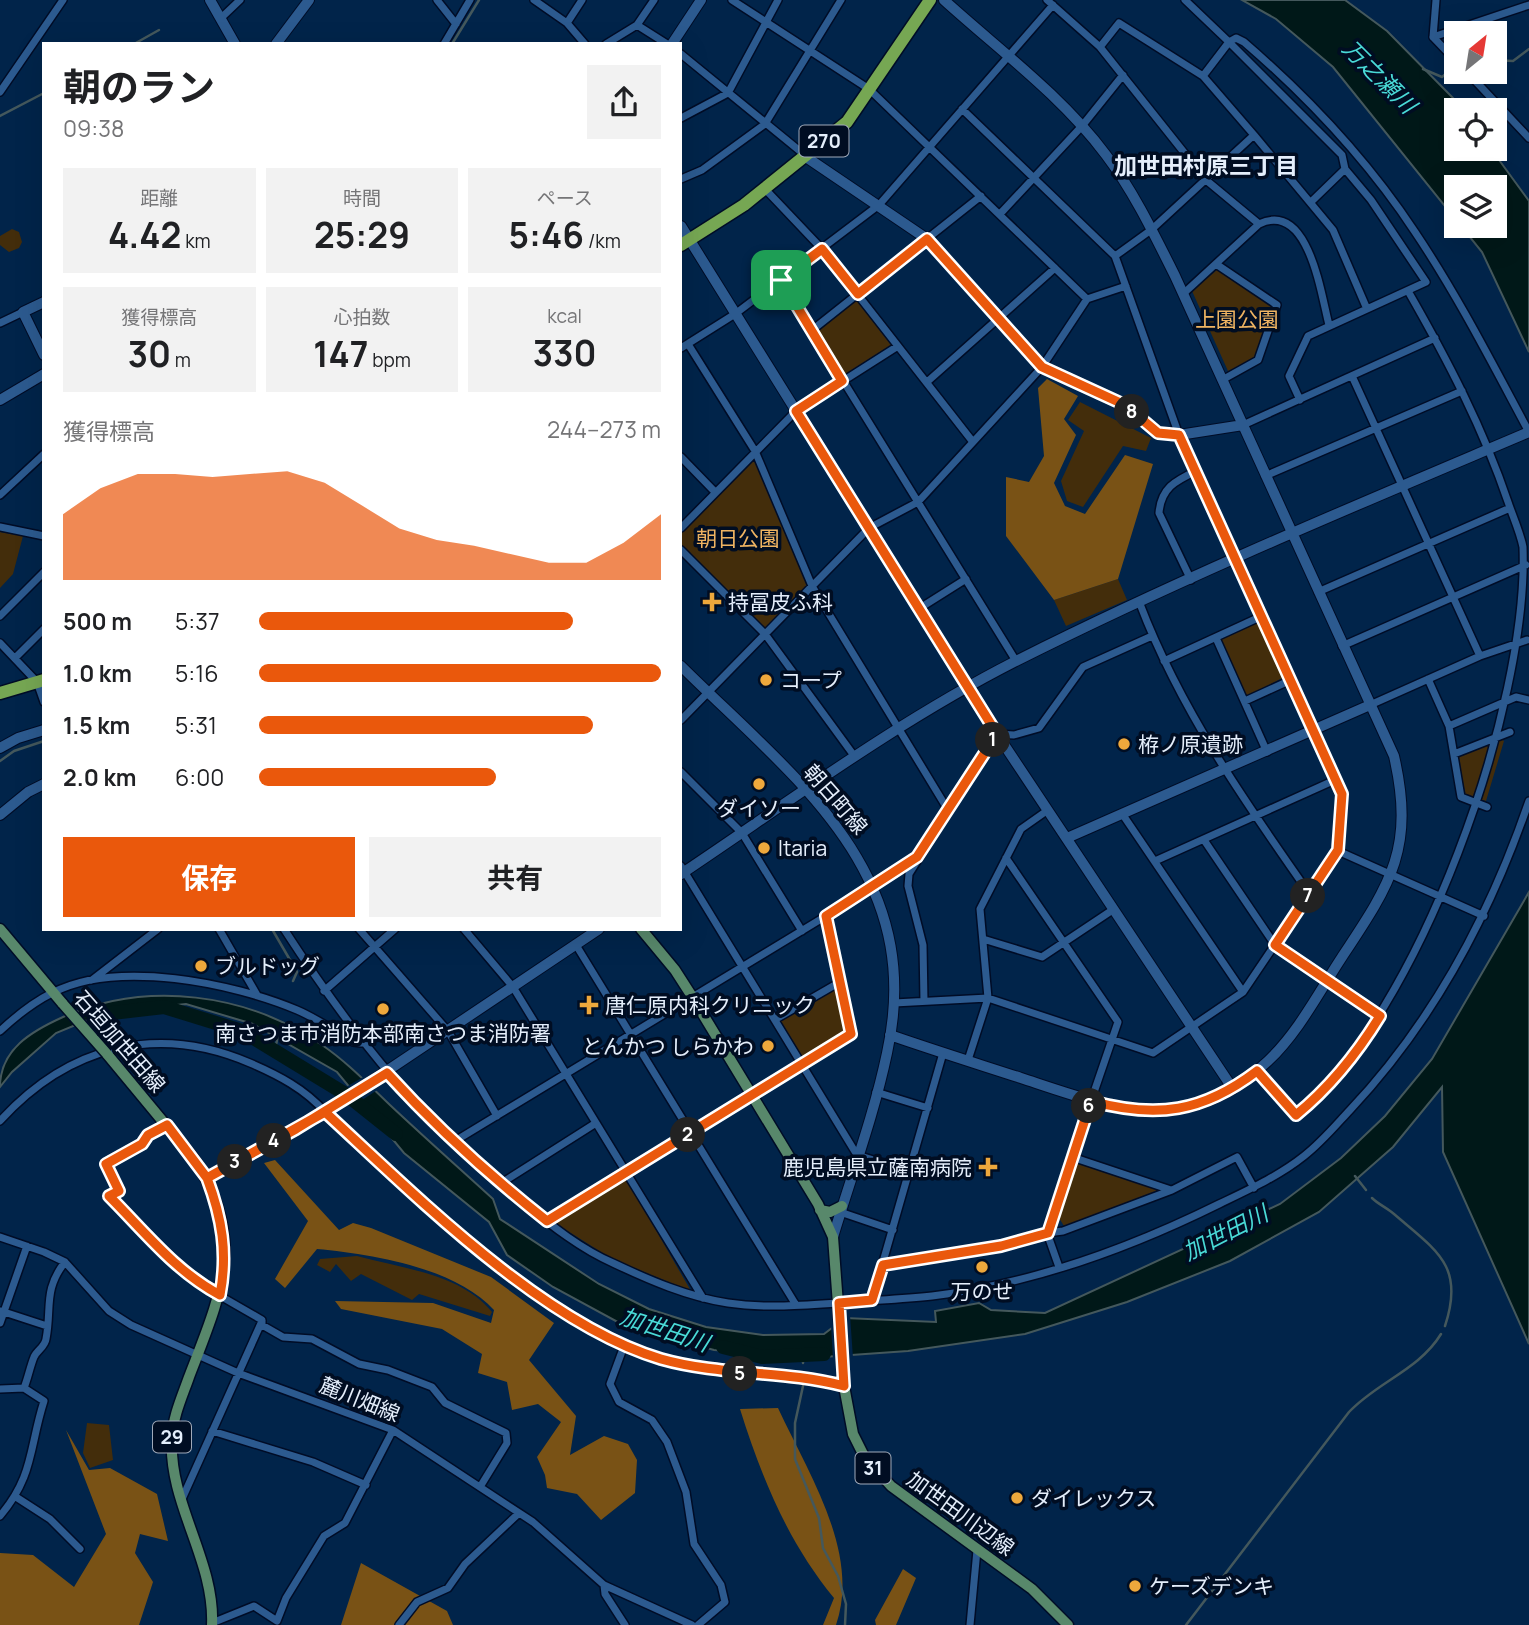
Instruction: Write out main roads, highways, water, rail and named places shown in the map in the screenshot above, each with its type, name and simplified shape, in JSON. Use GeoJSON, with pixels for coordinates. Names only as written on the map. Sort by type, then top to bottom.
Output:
{"type":"FeatureCollection","features":[{"type":"Feature","properties":{"kind":"highway","name":"270"},"geometry":{"type":"LineString","coordinates":[[684,243],[714,226],[765,189],[847,122],[916,15],[930,0]]}},
{"type":"Feature","properties":{"kind":"highway"},"geometry":{"type":"LineString","coordinates":[[0,693],[41,681]]}},
{"type":"Feature","properties":{"kind":"main road","name":"石垣加世田線"},"geometry":{"type":"LineString","coordinates":[[0,929],[167,1125],[207,1178],[219,1209],[224,1236],[220,1295],[176,1413],[172,1438],[182,1499],[206,1575],[212,1624]]}},
{"type":"Feature","properties":{"kind":"main road","name":"加世田川辺線"},"geometry":{"type":"LineString","coordinates":[[643,931],[675,970],[693,998],[820,1210],[833,1237],[844,1386],[853,1434],[868,1463],[891,1486],[1032,1590],[1068,1625]]}},
{"type":"Feature","properties":{"kind":"main road"},"geometry":{"type":"LineString","coordinates":[[820,1210],[830,1212],[841,1209]]}},
{"type":"Feature","properties":{"kind":"water","name":"万之瀬川"},"geometry":{"type":"Polygon","coordinates":[[[1242,0],[1345,0],[1387,31],[1453,98],[1444,98],[1444,161],[1500,161],[1529,201],[1529,352],[1482,252],[1471,238],[1507,238],[1507,175],[1444,175],[1444,205],[1333,67],[1276,19],[1242,0]]]}},
{"type":"Feature","properties":{"kind":"water"},"geometry":{"type":"Polygon","coordinates":[[[1529,892],[1529,1344],[1443,1152],[1442,1087],[1393,1147],[1319,1212],[1230,1261],[1127,1302],[1025,1334],[908,1351],[823,1357],[714,1350],[625,1326],[553,1287],[507,1255],[489,1222],[404,1153],[337,1072],[253,1024],[186,1004],[127,1010],[95,1017],[56,1033],[12,1072],[0,1087],[5,1062],[29,1035],[63,1017],[95,1005],[128,998],[162,996],[229,1004],[262,1013],[293,1027],[322,1045],[493,1199],[500,1219],[599,1284],[649,1309],[706,1327],[763,1335],[824,1334],[845,1318],[936,1322],[935,1311],[979,1303],[991,1310],[1045,1313],[1280,1204],[1341,1158],[1385,1116],[1432,1059],[1529,892]]]}},
{"type":"Feature","properties":{"kind":"waterway"},"geometry":{"type":"LineString","coordinates":[[453,42],[479,0]]}},
{"type":"Feature","properties":{"kind":"waterway"},"geometry":{"type":"LineString","coordinates":[[138,42],[159,30]]}},
{"type":"Feature","properties":{"kind":"waterway"},"geometry":{"type":"LineString","coordinates":[[1507,61],[1513,61],[1529,49]]}},
{"type":"Feature","properties":{"kind":"waterway"},"geometry":{"type":"LineString","coordinates":[[1423,69],[1442,77],[1444,75]]}},
{"type":"Feature","properties":{"kind":"waterway"},"geometry":{"type":"LineString","coordinates":[[0,116],[42,94]]}},
{"type":"Feature","properties":{"kind":"waterway"},"geometry":{"type":"LineString","coordinates":[[0,761],[14,751],[42,742]]}},
{"type":"Feature","properties":{"kind":"waterway"},"geometry":{"type":"LineString","coordinates":[[273,931],[297,972],[293,981]]}},
{"type":"Feature","properties":{"kind":"waterway","name":"加世田川"},"geometry":{"type":"LineString","coordinates":[[95,1015],[164,1007],[242,1031],[347,1095],[396,1134]]}},
{"type":"Feature","properties":{"kind":"waterway"},"geometry":{"type":"LineString","coordinates":[[275,1049],[278,1036]]}},
{"type":"Feature","properties":{"kind":"waterway"},"geometry":{"type":"LineString","coordinates":[[1355,1176],[1366,1190]]}},
{"type":"Feature","properties":{"kind":"waterway"},"geometry":{"type":"LineString","coordinates":[[1372,1198],[1423,1239],[1443,1261],[1452,1288],[1445,1326]]}},
{"type":"Feature","properties":{"kind":"waterway"},"geometry":{"type":"LineString","coordinates":[[1186,1625],[1349,1412],[1372,1392],[1410,1367],[1441,1334]]}},
{"type":"Feature","properties":{"kind":"waterway","name":"加世田川"},"geometry":{"type":"LineString","coordinates":[[723,1347],[762,1357],[824,1354]]}},
{"type":"Feature","properties":{"kind":"waterway","name":"加世田川"},"geometry":{"type":"LineString","coordinates":[[803,1356],[803,1363]]}},
{"type":"Feature","properties":{"kind":"waterway"},"geometry":{"type":"LineString","coordinates":[[803,1386],[795,1423],[795,1459],[819,1518],[823,1548],[838,1576],[846,1604],[845,1625]]}},
{"type":"Feature","properties":{"kind":"place","name":"持冨皮ふ科"},"geometry":{"type":"Point","coordinates":[712,602]}},
{"type":"Feature","properties":{"kind":"place","name":"コープ"},"geometry":{"type":"Point","coordinates":[766,680]}},
{"type":"Feature","properties":{"kind":"place","name":"栫ノ原遺跡"},"geometry":{"type":"Point","coordinates":[1124,744]}},
{"type":"Feature","properties":{"kind":"place","name":"ダイソー"},"geometry":{"type":"Point","coordinates":[759,784]}},
{"type":"Feature","properties":{"kind":"place","name":"Itaria"},"geometry":{"type":"Point","coordinates":[764,848]}},
{"type":"Feature","properties":{"kind":"place","name":"ブルドッグ"},"geometry":{"type":"Point","coordinates":[201,966]}},
{"type":"Feature","properties":{"kind":"place","name":"唐仁原内科クリニック"},"geometry":{"type":"Point","coordinates":[589,1005]}},
{"type":"Feature","properties":{"kind":"place","name":"南さつま市消防本部南さつま消防署"},"geometry":{"type":"Point","coordinates":[383,1009]}},
{"type":"Feature","properties":{"kind":"place","name":"とんかつ しらかわ"},"geometry":{"type":"Point","coordinates":[768,1046]}},
{"type":"Feature","properties":{"kind":"place","name":"鹿児島県立薩南病院"},"geometry":{"type":"Point","coordinates":[988,1167]}},
{"type":"Feature","properties":{"kind":"place","name":"万のせ"},"geometry":{"type":"Point","coordinates":[982,1267]}},
{"type":"Feature","properties":{"kind":"place","name":"ダイレックス"},"geometry":{"type":"Point","coordinates":[1017,1498]}},
{"type":"Feature","properties":{"kind":"place","name":"ケーズデンキ"},"geometry":{"type":"Point","coordinates":[1135,1586]}},
{"type":"Feature","properties":{"kind":"district","name":"加世田村原三丁目"},"geometry":{"type":"Point","coordinates":[1206,165]}},
{"type":"Feature","properties":{"kind":"park label","name":"上園公園"},"geometry":{"type":"Point","coordinates":[1237,319]}},
{"type":"Feature","properties":{"kind":"park label","name":"朝日公園"},"geometry":{"type":"Point","coordinates":[738,538]}}]}
